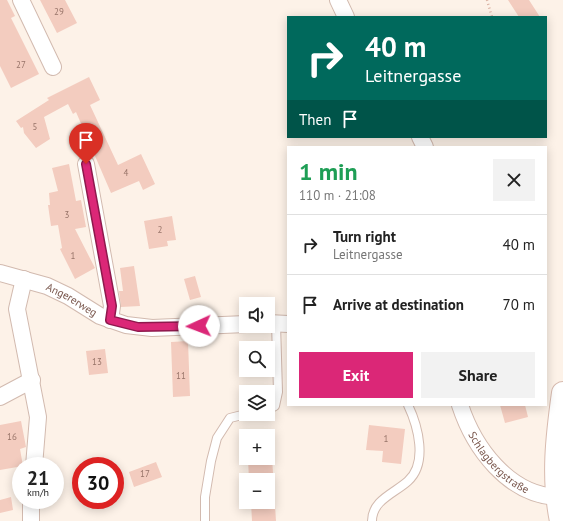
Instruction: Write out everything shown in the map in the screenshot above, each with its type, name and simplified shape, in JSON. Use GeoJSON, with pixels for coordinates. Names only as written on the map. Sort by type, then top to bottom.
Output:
{"type":"FeatureCollection","features":[{"type":"Feature","properties":{"kind":"main road"},"geometry":{"type":"LineString","coordinates":[[561,521],[556,497],[557,437],[563,393]]}},
{"type":"Feature","properties":{"kind":"street"},"geometry":{"type":"LineString","coordinates":[[21,0],[53,67]]}},
{"type":"Feature","properties":{"kind":"street"},"geometry":{"type":"LineString","coordinates":[[338,0],[346,16]]}},
{"type":"Feature","properties":{"kind":"street"},"geometry":{"type":"LineString","coordinates":[[86,164],[112,306],[110,320]]}},
{"type":"Feature","properties":{"kind":"street","name":"Angererweg"},"geometry":{"type":"LineString","coordinates":[[0,273],[57,290],[110,320],[126,325],[152,328],[239,324]]}},
{"type":"Feature","properties":{"kind":"street"},"geometry":{"type":"LineString","coordinates":[[24,279],[17,309],[38,417],[35,457]]}},
{"type":"Feature","properties":{"kind":"street"},"geometry":{"type":"LineString","coordinates":[[0,397],[32,380]]}},
{"type":"Feature","properties":{"kind":"street","name":"Schlagbergstraße"},"geometry":{"type":"LineString","coordinates":[[460,406],[464,417],[475,438],[502,474],[513,483],[536,495],[556,497]]}},
{"type":"Feature","properties":{"kind":"street"},"geometry":{"type":"LineString","coordinates":[[31,509],[31,521]]}},
{"type":"Feature","properties":{"kind":"lane"},"geometry":{"type":"LineString","coordinates":[[275,402],[278,392],[277,323]]}},
{"type":"Feature","properties":{"kind":"lane"},"geometry":{"type":"LineString","coordinates":[[372,521],[374,511],[378,504],[408,481],[417,468],[419,457],[417,428],[408,406]]}},
{"type":"Feature","properties":{"kind":"lane"},"geometry":{"type":"LineString","coordinates":[[205,521],[204,498],[217,438],[230,418],[239,416]]}},
{"type":"Feature","properties":{"kind":"path"},"geometry":{"type":"LineString","coordinates":[[487,0],[492,16]]}},
{"type":"Feature","properties":{"kind":"building"},"geometry":{"type":"Polygon","coordinates":[[[0,0],[7,0],[15,16],[11,18],[39,74],[11,88],[0,66],[0,0]]]}},
{"type":"Feature","properties":{"kind":"building"},"geometry":{"type":"Polygon","coordinates":[[[40,0],[65,0],[77,23],[57,33],[40,0]]]}},
{"type":"Feature","properties":{"kind":"building"},"geometry":{"type":"Polygon","coordinates":[[[508,0],[529,0],[539,16],[518,16],[508,0]]]}},
{"type":"Feature","properties":{"kind":"building"},"geometry":{"type":"Polygon","coordinates":[[[89,77],[100,100],[90,105],[118,165],[141,154],[155,184],[143,190],[139,181],[111,193],[76,112],[73,114],[68,104],[44,117],[50,139],[36,148],[24,133],[23,127],[21,128],[16,121],[49,100],[47,98],[89,77]]]}},
{"type":"Feature","properties":{"kind":"building"},"geometry":{"type":"Polygon","coordinates":[[[69,164],[76,201],[81,200],[86,227],[75,229],[95,268],[75,279],[60,249],[62,248],[58,225],[51,226],[48,205],[50,205],[49,193],[58,191],[52,168],[69,164]]]}},
{"type":"Feature","properties":{"kind":"building"},"geometry":{"type":"Polygon","coordinates":[[[172,216],[176,240],[167,241],[168,246],[149,249],[144,221],[172,216]]]}},
{"type":"Feature","properties":{"kind":"building"},"geometry":{"type":"Polygon","coordinates":[[[134,266],[140,306],[121,307],[119,291],[123,291],[120,268],[134,266]]]}},
{"type":"Feature","properties":{"kind":"building"},"geometry":{"type":"Polygon","coordinates":[[[195,276],[201,297],[190,300],[184,279],[195,276]]]}},
{"type":"Feature","properties":{"kind":"building"},"geometry":{"type":"Polygon","coordinates":[[[188,341],[190,396],[173,397],[171,342],[188,341]]]}},
{"type":"Feature","properties":{"kind":"building"},"geometry":{"type":"Polygon","coordinates":[[[105,349],[108,373],[89,375],[86,351],[105,349]]]}},
{"type":"Feature","properties":{"kind":"building"},"geometry":{"type":"Polygon","coordinates":[[[500,406],[525,406],[528,417],[505,423],[500,406]]]}},
{"type":"Feature","properties":{"kind":"building"},"geometry":{"type":"Polygon","coordinates":[[[21,421],[26,447],[20,449],[21,457],[12,457],[12,468],[0,470],[0,425],[21,421]]]}},
{"type":"Feature","properties":{"kind":"building"},"geometry":{"type":"Polygon","coordinates":[[[369,425],[405,429],[401,464],[382,462],[383,451],[366,450],[369,425]]]}},
{"type":"Feature","properties":{"kind":"building"},"geometry":{"type":"Polygon","coordinates":[[[156,462],[162,477],[134,487],[129,472],[156,462]]]}},
{"type":"Feature","properties":{"kind":"building"},"geometry":{"type":"Polygon","coordinates":[[[248,465],[272,465],[273,473],[249,473],[248,465]]]}},
{"type":"Feature","properties":{"kind":"building"},"geometry":{"type":"Polygon","coordinates":[[[11,497],[13,510],[0,513],[0,500],[11,497]]]}},
{"type":"Feature","properties":{"kind":"building"},"geometry":{"type":"Polygon","coordinates":[[[275,505],[276,521],[252,521],[251,509],[275,509],[275,505]]]}},
{"type":"Feature","properties":{"kind":"route"},"geometry":{"type":"LineString","coordinates":[[86,164],[92,187],[112,306],[110,320],[126,325],[152,328],[199,326]]}}]}
